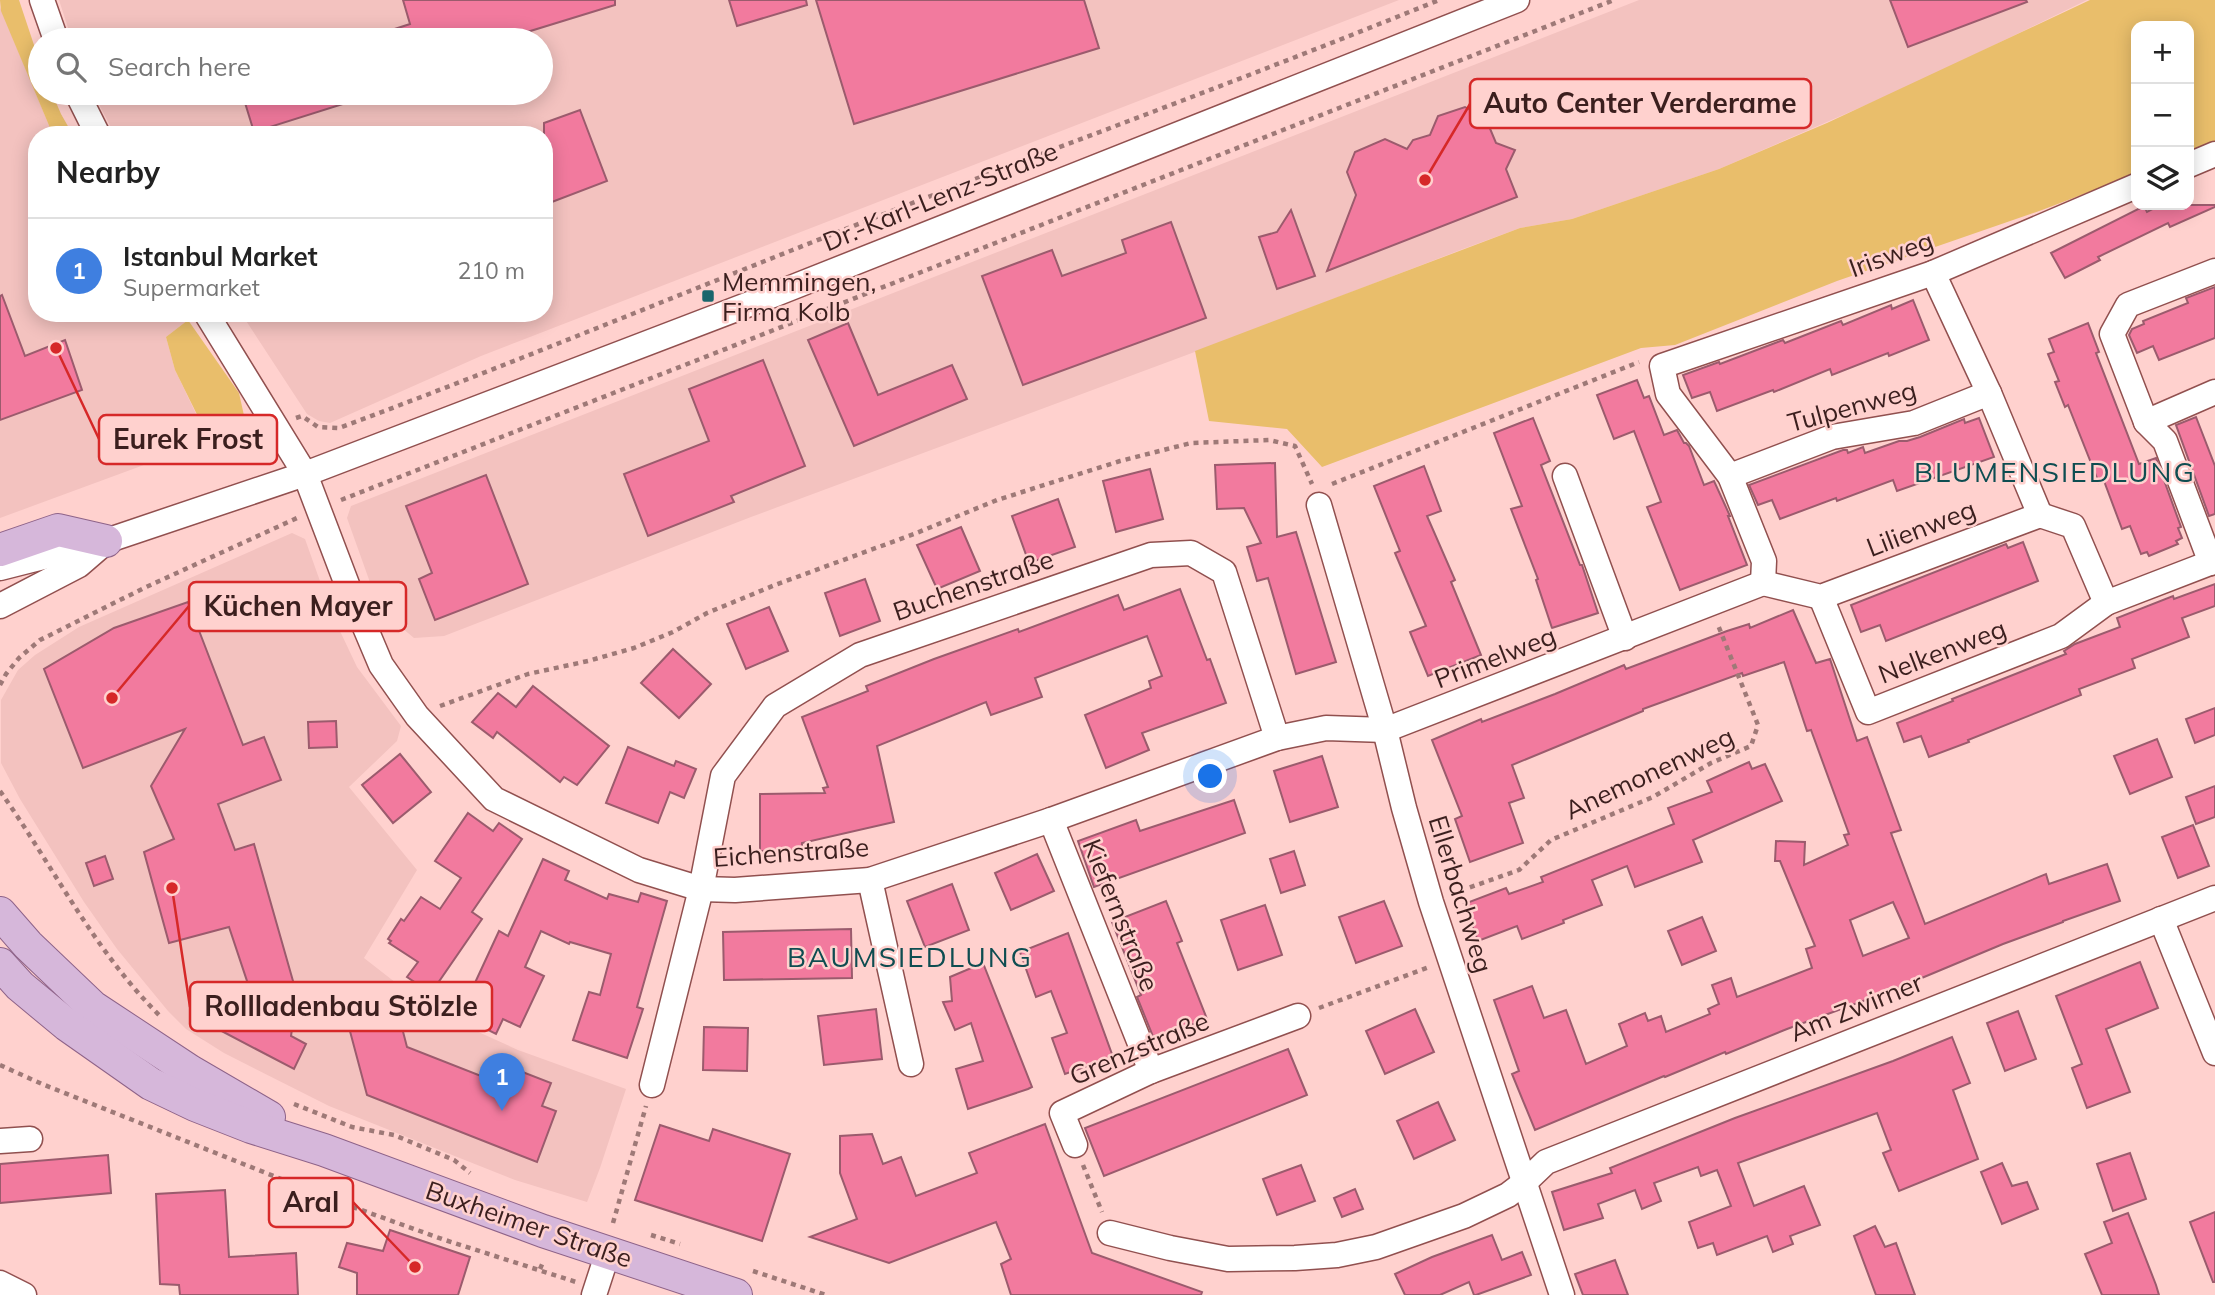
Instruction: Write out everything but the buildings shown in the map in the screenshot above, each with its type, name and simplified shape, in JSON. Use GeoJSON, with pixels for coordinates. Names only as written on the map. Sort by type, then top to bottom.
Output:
{"type":"FeatureCollection","features":[{"type":"Feature","properties":{"kind":"main road"},"geometry":{"type":"LineString","coordinates":[[0,550],[58,530],[106,541]]}},
{"type":"Feature","properties":{"kind":"main road","name":"Buxheimer Straße"},"geometry":{"type":"LineString","coordinates":[[0,913],[28,945],[93,1007],[190,1071],[324,1150]]}},
{"type":"Feature","properties":{"kind":"main road","name":"Buxheimer Straße"},"geometry":{"type":"LineString","coordinates":[[0,964],[20,986],[67,1025],[150,1084],[195,1105],[543,1231],[610,1237],[736,1295]]}},
{"type":"Feature","properties":{"kind":"street"},"geometry":{"type":"LineString","coordinates":[[42,0],[52,28]]}},
{"type":"Feature","properties":{"kind":"street","name":"Dr.-Karl-Lenz-Straße"},"geometry":{"type":"LineString","coordinates":[[0,568],[106,541],[305,474],[773,295],[1517,0]]}},
{"type":"Feature","properties":{"kind":"street"},"geometry":{"type":"LineString","coordinates":[[83,105],[94,126]]}},
{"type":"Feature","properties":{"kind":"street"},"geometry":{"type":"LineString","coordinates":[[2194,163],[2215,154]]}},
{"type":"Feature","properties":{"kind":"street","name":"Irisweg"},"geometry":{"type":"LineString","coordinates":[[1662,366],[1933,273],[2131,189]]}},
{"type":"Feature","properties":{"kind":"street"},"geometry":{"type":"LineString","coordinates":[[1933,273],[1989,393],[2040,515],[2073,526],[2106,603],[2213,562],[2165,441],[2146,422],[2112,334],[2128,305],[2215,271]]}},
{"type":"Feature","properties":{"kind":"street","name":"Eichenstraße"},"geometry":{"type":"LineString","coordinates":[[212,322],[305,474],[381,665],[417,716],[494,799],[639,870],[701,889],[735,890],[870,880],[1051,820],[1277,738],[1326,728],[1385,730]]}},
{"type":"Feature","properties":{"kind":"street"},"geometry":{"type":"LineString","coordinates":[[1662,366],[1668,394],[1730,476],[1764,561],[1763,583],[1821,597]]}},
{"type":"Feature","properties":{"kind":"street"},"geometry":{"type":"LineString","coordinates":[[2146,422],[2215,391]]}},
{"type":"Feature","properties":{"kind":"street","name":"Tulpenweg"},"geometry":{"type":"LineString","coordinates":[[1730,476],[1832,437],[1914,423],[1989,393]]}},
{"type":"Feature","properties":{"kind":"street"},"geometry":{"type":"LineString","coordinates":[[1565,476],[1625,638]]}},
{"type":"Feature","properties":{"kind":"street","name":"Ellerbachweg"},"geometry":{"type":"LineString","coordinates":[[1317,498],[1385,730],[1431,902],[1562,1295]]}},
{"type":"Feature","properties":{"kind":"street","name":"Lilienweg"},"geometry":{"type":"LineString","coordinates":[[1821,597],[2040,515]]}},
{"type":"Feature","properties":{"kind":"street","name":"Dr.-Karl-Lenz-Straße"},"geometry":{"type":"LineString","coordinates":[[0,606],[79,565],[106,541]]}},
{"type":"Feature","properties":{"kind":"street","name":"Buchenstraße"},"geometry":{"type":"LineString","coordinates":[[652,1085],[701,889],[723,776],[775,706],[860,655],[1151,555],[1191,553],[1224,572],[1277,738]]}},
{"type":"Feature","properties":{"kind":"street","name":"Primelweg"},"geometry":{"type":"LineString","coordinates":[[1385,730],[1763,583]]}},
{"type":"Feature","properties":{"kind":"street","name":"Nelkenweg"},"geometry":{"type":"LineString","coordinates":[[1821,597],[1868,712],[2061,636],[2106,603]]}},
{"type":"Feature","properties":{"kind":"street","name":"Kiefernstraße"},"geometry":{"type":"LineString","coordinates":[[1051,820],[1151,1071]]}},
{"type":"Feature","properties":{"kind":"street"},"geometry":{"type":"LineString","coordinates":[[870,880],[911,1064]]}},
{"type":"Feature","properties":{"kind":"street","name":"Am Zwirner"},"geometry":{"type":"LineString","coordinates":[[1525,1182],[1546,1162],[2215,898]]}},
{"type":"Feature","properties":{"kind":"street"},"geometry":{"type":"LineString","coordinates":[[2161,919],[2215,1054]]}},
{"type":"Feature","properties":{"kind":"street","name":"Grenzstraße"},"geometry":{"type":"LineString","coordinates":[[1075,1145],[1062,1113],[1151,1071],[1298,1016]]}},
{"type":"Feature","properties":{"kind":"street"},"geometry":{"type":"LineString","coordinates":[[0,1141],[30,1139]]}},
{"type":"Feature","properties":{"kind":"street"},"geometry":{"type":"LineString","coordinates":[[1110,1233],[1228,1259],[1337,1255],[1376,1247],[1464,1216],[1508,1195],[1525,1182]]}},
{"type":"Feature","properties":{"kind":"street"},"geometry":{"type":"LineString","coordinates":[[595,1292],[610,1237]]}},
{"type":"Feature","properties":{"kind":"street"},"geometry":{"type":"LineString","coordinates":[[0,1283],[24,1295]]}},
{"type":"Feature","properties":{"kind":"path"},"geometry":{"type":"LineString","coordinates":[[276,426],[302,416],[318,427],[339,428],[486,373],[915,202],[1183,102],[1439,0]]}},
{"type":"Feature","properties":{"kind":"path"},"geometry":{"type":"LineString","coordinates":[[0,685],[19,658],[40,640],[144,587],[320,508],[1614,0]]}},
{"type":"Feature","properties":{"kind":"path"},"geometry":{"type":"LineString","coordinates":[[417,716],[496,684],[634,648],[673,632],[707,613],[775,585],[997,500],[1120,461],[1191,443],[1269,440],[1294,446],[1317,498],[1636,362],[1652,359],[1662,366]]}},
{"type":"Feature","properties":{"kind":"path","name":"Anemonenweg"},"geometry":{"type":"LineString","coordinates":[[1431,902],[1519,870],[1551,840],[1653,797],[1711,762],[1751,746],[1758,725],[1710,605]]}},
{"type":"Feature","properties":{"kind":"path"},"geometry":{"type":"LineString","coordinates":[[0,791],[104,951],[166,1022]]}},
{"type":"Feature","properties":{"kind":"path"},"geometry":{"type":"LineString","coordinates":[[1298,1016],[1450,959]]}},
{"type":"Feature","properties":{"kind":"path"},"geometry":{"type":"LineString","coordinates":[[0,1065],[80,1100],[339,1202],[595,1292]]}},
{"type":"Feature","properties":{"kind":"path"},"geometry":{"type":"LineString","coordinates":[[610,1237],[652,1085]]}},
{"type":"Feature","properties":{"kind":"path"},"geometry":{"type":"LineString","coordinates":[[1075,1145],[1110,1233]]}},
{"type":"Feature","properties":{"kind":"shaded area"},"geometry":{"type":"Polygon","coordinates":[[[0,0],[19,0],[28,28],[28,75],[1,11],[0,0]]]}},
{"type":"Feature","properties":{"kind":"shaded area"},"geometry":{"type":"Polygon","coordinates":[[[59,0],[1399,0],[481,356],[330,423],[319,421],[307,414],[247,322],[553,322],[553,126],[110,126],[99,105],[553,105],[553,28],[68,28],[59,0]]]}},
{"type":"Feature","properties":{"kind":"shaded area"},"geometry":{"type":"Polygon","coordinates":[[[1639,0],[2087,0],[1912,85],[1719,169],[1572,219],[1520,228],[751,517],[444,636],[414,638],[396,623],[372,588],[347,518],[351,506],[1639,0]]]}},
{"type":"Feature","properties":{"kind":"shaded area"},"geometry":{"type":"Polygon","coordinates":[[[2090,0],[2215,0],[2215,143],[2194,152],[2194,21],[2131,21],[2131,176],[2042,210],[1837,281],[1675,345],[1641,348],[1322,467],[1287,429],[1209,421],[1195,351],[1520,228],[1572,219],[1719,169],[1827,123],[2090,0]]]}},
{"type":"Feature","properties":{"kind":"shaded area"},"geometry":{"type":"Polygon","coordinates":[[[0,7],[28,75],[28,105],[41,105],[49,126],[28,126],[28,322],[185,322],[166,337],[175,370],[209,441],[0,518],[0,7]]]}},
{"type":"Feature","properties":{"kind":"shaded area"},"geometry":{"type":"Polygon","coordinates":[[[40,105],[57,105],[68,126],[49,126],[40,105]]]}},
{"type":"Feature","properties":{"kind":"shaded area"},"geometry":{"type":"Polygon","coordinates":[[[185,322],[189,322],[239,393],[245,420],[240,443],[218,457],[175,370],[166,337],[185,322]]]}},
{"type":"Feature","properties":{"kind":"shaded area"},"geometry":{"type":"Polygon","coordinates":[[[292,533],[305,539],[331,612],[357,667],[401,726],[397,741],[349,787],[417,870],[364,958],[432,1011],[518,1050],[626,1089],[587,1202],[515,1180],[329,1106],[224,1053],[186,1029],[117,949],[84,902],[20,799],[1,763],[1,700],[18,670],[35,655],[79,627],[292,533]]]}},
{"type":"Feature","properties":{"kind":"place","name":"Auto Center Verderame"},"geometry":{"type":"Point","coordinates":[1425,180]}},
{"type":"Feature","properties":{"kind":"place","name":"Memmingen, Firma Kolb"},"geometry":{"type":"Point","coordinates":[708,296]}},
{"type":"Feature","properties":{"kind":"place","name":"Eurek Frost"},"geometry":{"type":"Point","coordinates":[56,348]}},
{"type":"Feature","properties":{"kind":"place","name":"Küchen Mayer"},"geometry":{"type":"Point","coordinates":[112,698]}},
{"type":"Feature","properties":{"kind":"place","name":"Rollladenbau Stölzle"},"geometry":{"type":"Point","coordinates":[172,888]}},
{"type":"Feature","properties":{"kind":"place","name":"Istanbul Market"},"geometry":{"type":"Point","coordinates":[502,1111]}},
{"type":"Feature","properties":{"kind":"place","name":"Aral"},"geometry":{"type":"Point","coordinates":[415,1267]}},
{"type":"Feature","properties":{"kind":"district","name":"BLUMENSIEDLUNG"},"geometry":{"type":"Point","coordinates":[2055,471]}},
{"type":"Feature","properties":{"kind":"district","name":"BAUMSIEDLUNG"},"geometry":{"type":"Point","coordinates":[910,956]}}]}
